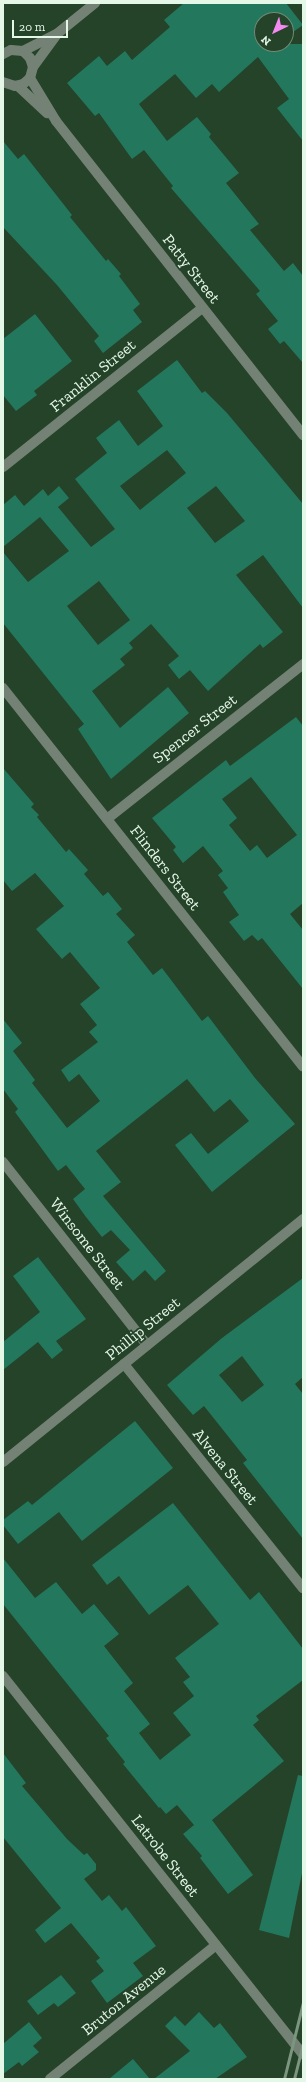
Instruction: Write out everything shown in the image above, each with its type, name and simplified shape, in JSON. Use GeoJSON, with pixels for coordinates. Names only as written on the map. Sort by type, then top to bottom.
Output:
{"type":"FeatureCollection","features":[{"type":"Feature","properties":{"kind":"street"},"geometry":{"type":"LineString","coordinates":[[6,49],[23,51],[58,33],[95,3]]}},
{"type":"Feature","properties":{"kind":"street"},"geometry":{"type":"LineString","coordinates":[[5,85],[18,86],[30,78],[33,67],[58,33]]}},
{"type":"Feature","properties":{"kind":"street"},"geometry":{"type":"LineString","coordinates":[[23,51],[30,58],[33,67]]}},
{"type":"Feature","properties":{"kind":"street","name":"Patty Street"},"geometry":{"type":"LineString","coordinates":[[30,78],[56,121],[303,435]]}},
{"type":"Feature","properties":{"kind":"street","name":"Patty Street"},"geometry":{"type":"LineString","coordinates":[[18,86],[56,121]]}},
{"type":"Feature","properties":{"kind":"street","name":"Franklin Street"},"geometry":{"type":"LineString","coordinates":[[3,467],[202,308]]}},
{"type":"Feature","properties":{"kind":"street","name":"Spencer Street"},"geometry":{"type":"LineString","coordinates":[[107,819],[303,664]]}},
{"type":"Feature","properties":{"kind":"street","name":"Flinders Street"},"geometry":{"type":"LineString","coordinates":[[3,688],[303,1066]]}},
{"type":"Feature","properties":{"kind":"street","name":"Winsome Street"},"geometry":{"type":"LineString","coordinates":[[3,1162],[147,1344]]}},
{"type":"Feature","properties":{"kind":"street","name":"Phillip Street"},"geometry":{"type":"LineString","coordinates":[[3,1462],[303,1219]]}},
{"type":"Feature","properties":{"kind":"street","name":"Alvena Street"},"geometry":{"type":"LineString","coordinates":[[124,1364],[303,1588]]}},
{"type":"Feature","properties":{"kind":"street","name":"Latrobe Street"},"geometry":{"type":"LineString","coordinates":[[3,1676],[303,2054]]}},
{"type":"Feature","properties":{"kind":"street","name":"Bruton Avenue"},"geometry":{"type":"LineString","coordinates":[[50,2079],[216,1945]]}},
{"type":"Feature","properties":{"kind":"building"},"geometry":{"type":"Polygon","coordinates":[[[184,3],[286,3],[293,12],[254,12],[254,52],[294,52],[294,44],[303,44],[303,141],[277,108],[289,99],[258,57],[219,92],[212,84],[196,98],[175,74],[139,104],[167,141],[197,117],[211,134],[209,137],[239,173],[226,183],[259,224],[250,230],[284,271],[293,263],[303,276],[303,363],[284,341],[280,344],[268,329],[278,321],[256,294],[260,291],[171,188],[173,186],[144,150],[132,159],[99,113],[95,116],[67,83],[99,56],[107,66],[125,51],[132,60],[170,27],[164,20],[184,3]]]}},
{"type":"Feature","properties":{"kind":"building"},"geometry":{"type":"Polygon","coordinates":[[[294,13],[303,25],[294,31],[294,13]]]}},
{"type":"Feature","properties":{"kind":"building"},"geometry":{"type":"Polygon","coordinates":[[[3,141],[18,159],[24,154],[72,215],[70,217],[106,261],[108,259],[121,274],[119,276],[140,304],[133,310],[142,322],[103,353],[94,341],[99,336],[57,285],[3,227],[3,141]]]}},
{"type":"Feature","properties":{"kind":"building"},"geometry":{"type":"Polygon","coordinates":[[[35,314],[72,361],[34,391],[37,395],[16,411],[3,395],[3,339],[35,314]]]}},
{"type":"Feature","properties":{"kind":"building"},"geometry":{"type":"Polygon","coordinates":[[[177,360],[202,393],[205,391],[227,413],[303,504],[303,608],[263,555],[236,575],[283,632],[263,648],[260,644],[208,691],[190,670],[179,679],[168,665],[179,656],[151,624],[129,643],[133,648],[120,659],[125,665],[92,691],[120,728],[168,687],[189,713],[111,779],[78,729],[84,724],[3,623],[3,552],[28,582],[69,551],[40,517],[3,547],[3,505],[15,495],[24,506],[43,489],[48,496],[59,486],[69,498],[58,507],[91,547],[115,529],[75,479],[107,453],[96,438],[119,420],[138,446],[163,426],[137,391],[177,360]],[[167,450],[120,486],[140,510],[186,473],[167,450]],[[216,486],[187,508],[215,543],[245,521],[216,486]],[[99,581],[67,606],[98,645],[130,620],[99,581]]]}},
{"type":"Feature","properties":{"kind":"building"},"geometry":{"type":"Polygon","coordinates":[[[296,717],[303,726],[303,903],[290,914],[303,930],[303,989],[262,938],[258,941],[252,935],[244,941],[229,922],[239,915],[223,892],[228,888],[218,875],[223,871],[203,846],[183,863],[173,850],[176,847],[152,818],[226,760],[230,766],[296,717]],[[251,777],[222,799],[237,818],[229,825],[250,851],[257,845],[267,858],[297,835],[251,777]]]}},
{"type":"Feature","properties":{"kind":"building"},"geometry":{"type":"Polygon","coordinates":[[[3,768],[34,804],[31,807],[39,815],[37,817],[66,852],[69,849],[88,870],[84,874],[103,896],[108,892],[122,909],[116,914],[135,935],[127,942],[153,975],[162,968],[202,1021],[208,1016],[255,1078],[295,1124],[212,1192],[175,1145],[191,1133],[208,1154],[249,1121],[230,1099],[214,1112],[187,1079],[96,1151],[121,1182],[103,1196],[166,1271],[155,1281],[145,1270],[133,1281],[116,1262],[130,1250],[111,1230],[102,1237],[86,1217],[73,1199],[85,1189],[66,1165],[58,1171],[15,1112],[18,1109],[3,1089],[3,1019],[22,1043],[13,1051],[35,1080],[32,1083],[67,1128],[100,1101],[79,1074],[69,1082],[61,1070],[98,1042],[89,1032],[97,1025],[80,1004],[100,988],[70,952],[62,959],[36,929],[64,906],[35,873],[12,891],[3,880],[3,768]]]}},
{"type":"Feature","properties":{"kind":"building"},"geometry":{"type":"Polygon","coordinates":[[[38,1257],[86,1319],[56,1341],[63,1350],[52,1359],[38,1342],[3,1370],[3,1342],[40,1312],[13,1276],[38,1257]]]}},
{"type":"Feature","properties":{"kind":"building"},"geometry":{"type":"Polygon","coordinates":[[[303,1278],[303,1377],[295,1384],[303,1394],[303,1539],[243,1463],[247,1460],[204,1406],[193,1415],[167,1385],[222,1338],[303,1278]],[[242,1356],[219,1375],[242,1402],[264,1385],[242,1356]]]}},
{"type":"Feature","properties":{"kind":"building"},"geometry":{"type":"Polygon","coordinates":[[[135,1421],[173,1468],[82,1541],[59,1512],[18,1544],[3,1525],[3,1520],[28,1501],[32,1505],[135,1421]]]}},
{"type":"Feature","properties":{"kind":"building"},"geometry":{"type":"Polygon","coordinates":[[[173,1503],[250,1600],[259,1592],[303,1649],[303,1680],[256,1716],[259,1720],[253,1725],[284,1761],[212,1820],[253,1875],[228,1894],[200,1858],[202,1856],[183,1834],[194,1825],[177,1805],[166,1814],[160,1807],[159,1808],[123,1764],[125,1762],[106,1738],[109,1736],[3,1604],[3,1558],[35,1598],[56,1582],[82,1614],[94,1604],[119,1634],[104,1646],[133,1683],[124,1691],[150,1724],[139,1733],[160,1760],[191,1735],[173,1713],[194,1696],[183,1682],[190,1677],[175,1658],[219,1624],[188,1585],[149,1615],[119,1576],[107,1585],[92,1565],[173,1503]]]}},
{"type":"Feature","properties":{"kind":"building"},"geometry":{"type":"Polygon","coordinates":[[[3,1753],[26,1783],[22,1786],[67,1839],[84,1855],[87,1853],[96,1864],[96,1870],[84,1879],[102,1901],[109,1895],[122,1911],[126,1907],[156,1946],[133,1963],[143,1976],[107,2003],[91,1981],[104,1971],[96,1961],[100,1958],[71,1923],[45,1943],[35,1930],[61,1908],[3,1837],[3,1753]]]}},
{"type":"Feature","properties":{"kind":"building"},"geometry":{"type":"Polygon","coordinates":[[[298,1775],[303,1776],[303,1868],[289,1938],[259,1930],[298,1775]]]}},
{"type":"Feature","properties":{"kind":"building"},"geometry":{"type":"Polygon","coordinates":[[[61,1975],[76,1993],[58,2007],[54,2003],[38,2015],[27,2001],[61,1975]]]}},
{"type":"Feature","properties":{"kind":"building"},"geometry":{"type":"Polygon","coordinates":[[[199,2012],[214,2028],[220,2023],[247,2057],[215,2079],[154,2079],[190,2051],[165,2026],[175,2016],[185,2026],[199,2012]]]}},
{"type":"Feature","properties":{"kind":"building"},"geometry":{"type":"Polygon","coordinates":[[[29,2022],[42,2038],[33,2046],[39,2052],[22,2066],[19,2062],[3,2074],[3,2044],[29,2022]]]}},
{"type":"Feature","properties":{"kind":"building"},"geometry":{"type":"Polygon","coordinates":[[[133,2059],[150,2079],[109,2079],[133,2059]]]}},
{"type":"Feature","properties":{"kind":"railway"},"geometry":{"type":"LineString","coordinates":[[284,2079],[303,2002]]}},
{"type":"Feature","properties":{"kind":"railway"},"geometry":{"type":"LineString","coordinates":[[294,2079],[303,2044]]}}]}
